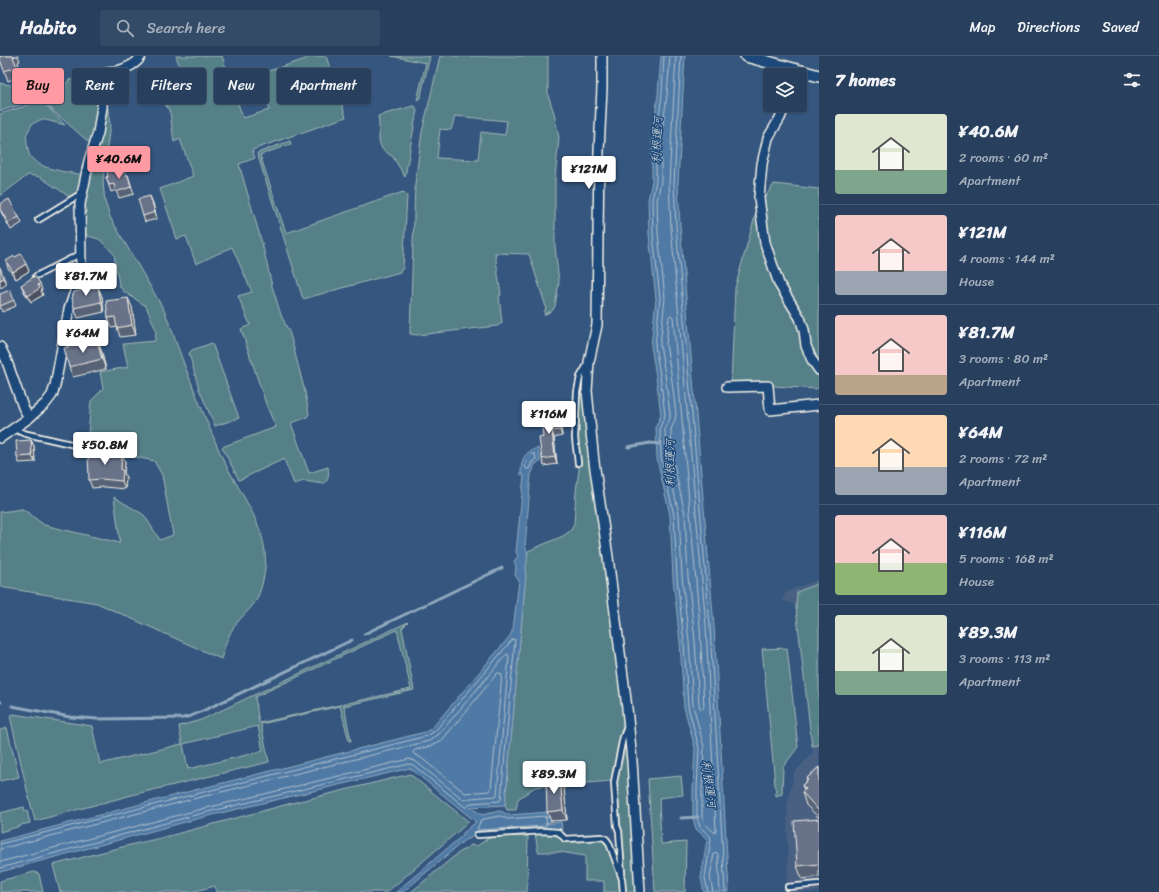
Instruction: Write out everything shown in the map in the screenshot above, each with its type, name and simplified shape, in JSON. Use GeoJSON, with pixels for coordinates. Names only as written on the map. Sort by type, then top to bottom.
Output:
{"type":"FeatureCollection","features":[{"type":"Feature","properties":{"kind":"street"},"geometry":{"type":"LineString","coordinates":[[0,438],[29,418],[52,396],[69,309],[76,289],[81,265],[80,204],[89,161],[98,133],[106,75],[108,72],[115,72],[130,66],[140,59],[141,56]]}},
{"type":"Feature","properties":{"kind":"street"},"geometry":{"type":"LineString","coordinates":[[602,56],[599,151],[597,325],[589,362],[587,391],[591,435],[608,557],[632,761],[640,892]]}},
{"type":"Feature","properties":{"kind":"street"},"geometry":{"type":"LineString","coordinates":[[746,56],[782,68]]}},
{"type":"Feature","properties":{"kind":"street"},"geometry":{"type":"LineString","coordinates":[[807,74],[819,76]]}},
{"type":"Feature","properties":{"kind":"street"},"geometry":{"type":"LineString","coordinates":[[782,112],[768,138],[762,164],[759,198],[765,243],[779,284],[800,318],[804,330],[806,346],[812,360],[819,370]]}},
{"type":"Feature","properties":{"kind":"street"},"geometry":{"type":"LineString","coordinates":[[0,346],[23,407],[29,418]]}},
{"type":"Feature","properties":{"kind":"street"},"geometry":{"type":"LineString","coordinates":[[726,387],[768,386],[770,410],[819,405]]}},
{"type":"Feature","properties":{"kind":"lane"},"geometry":{"type":"LineString","coordinates":[[38,220],[83,192]]}},
{"type":"Feature","properties":{"kind":"lane"},"geometry":{"type":"LineString","coordinates":[[36,276],[80,254]]}},
{"type":"Feature","properties":{"kind":"lane"},"geometry":{"type":"LineString","coordinates":[[578,463],[575,438],[577,392],[580,377],[589,362]]}},
{"type":"Feature","properties":{"kind":"lane"},"geometry":{"type":"LineString","coordinates":[[13,429],[28,434],[110,453],[110,458]]}},
{"type":"Feature","properties":{"kind":"lane"},"geometry":{"type":"LineString","coordinates":[[622,892],[619,831],[617,826],[614,782],[623,736],[628,725]]}},
{"type":"Feature","properties":{"kind":"lane"},"geometry":{"type":"LineString","coordinates":[[477,835],[543,831],[558,832],[565,838],[602,837],[606,839],[622,879]]}},
{"type":"Feature","properties":{"kind":"lane"},"geometry":{"type":"LineString","coordinates":[[788,886],[819,884]]}},
{"type":"Feature","properties":{"kind":"shaded area"},"geometry":{"type":"Polygon","coordinates":[[[819,579],[819,892],[788,892],[787,806],[794,773],[813,752],[796,605],[782,600],[786,592],[819,579]]]}},
{"type":"Feature","properties":{"kind":"green space"},"geometry":{"type":"Polygon","coordinates":[[[176,56],[222,56],[226,68],[214,68],[214,104],[238,104],[243,118],[269,110],[267,104],[269,104],[269,71],[277,68],[277,104],[342,104],[346,117],[252,150],[255,158],[239,164],[262,243],[272,286],[281,315],[290,334],[305,392],[309,414],[306,418],[291,423],[309,473],[328,467],[328,477],[324,484],[304,481],[294,484],[284,459],[239,480],[222,447],[276,427],[267,407],[241,329],[250,325],[238,296],[252,292],[232,247],[196,264],[186,236],[177,239],[160,189],[193,176],[180,139],[174,142],[170,112],[165,104],[206,104],[206,68],[180,68],[176,56]]]}},
{"type":"Feature","properties":{"kind":"green space"},"geometry":{"type":"Polygon","coordinates":[[[308,56],[326,56],[330,68],[278,68],[306,59],[308,56]]]}},
{"type":"Feature","properties":{"kind":"green space"},"geometry":{"type":"Polygon","coordinates":[[[391,56],[430,56],[421,97],[417,100],[426,63],[391,56]]]}},
{"type":"Feature","properties":{"kind":"green space"},"geometry":{"type":"Polygon","coordinates":[[[440,56],[548,56],[548,95],[554,113],[559,138],[555,177],[555,246],[559,283],[553,310],[544,315],[546,307],[529,254],[495,253],[501,295],[499,296],[502,323],[497,326],[417,335],[410,334],[415,184],[422,132],[440,56]],[[455,116],[451,130],[440,129],[437,158],[478,160],[481,132],[505,135],[507,121],[455,116]]]}},
{"type":"Feature","properties":{"kind":"green space"},"geometry":{"type":"Polygon","coordinates":[[[72,79],[72,104],[101,104],[91,144],[47,104],[64,104],[64,88],[69,80],[72,79]]]}},
{"type":"Feature","properties":{"kind":"green space"},"geometry":{"type":"Polygon","coordinates":[[[0,83],[12,86],[12,104],[22,104],[0,111],[0,83]]]}},
{"type":"Feature","properties":{"kind":"green space"},"geometry":{"type":"Polygon","coordinates":[[[45,104],[65,125],[42,119],[32,124],[26,135],[29,154],[38,164],[62,171],[84,175],[80,188],[70,197],[40,177],[28,175],[0,196],[0,114],[28,105],[45,104]]]}},
{"type":"Feature","properties":{"kind":"green space"},"geometry":{"type":"Polygon","coordinates":[[[102,104],[107,104],[110,125],[103,182],[105,202],[110,217],[164,310],[218,448],[249,506],[262,536],[265,552],[265,568],[260,592],[253,605],[231,631],[226,641],[221,659],[97,603],[0,587],[0,512],[23,509],[44,525],[120,543],[114,497],[144,515],[160,540],[173,535],[162,475],[154,461],[87,446],[91,401],[103,389],[100,372],[128,367],[123,344],[155,341],[156,330],[146,306],[123,291],[119,285],[114,254],[99,239],[81,234],[81,212],[102,104]]]}},
{"type":"Feature","properties":{"kind":"green space"},"geometry":{"type":"Polygon","coordinates":[[[415,106],[417,110],[405,177],[393,157],[382,149],[379,141],[378,116],[415,106]]]}},
{"type":"Feature","properties":{"kind":"green space"},"geometry":{"type":"Polygon","coordinates":[[[290,141],[291,144],[260,155],[286,233],[403,192],[407,196],[403,268],[400,272],[303,299],[257,153],[290,141]]]}},
{"type":"Feature","properties":{"kind":"green space"},"geometry":{"type":"Polygon","coordinates":[[[774,184],[819,189],[819,387],[816,389],[760,385],[731,385],[735,288],[757,209],[774,184]]]}},
{"type":"Feature","properties":{"kind":"green space"},"geometry":{"type":"Polygon","coordinates":[[[212,343],[239,418],[215,426],[199,389],[189,353],[192,350],[212,343]]]}},
{"type":"Feature","properties":{"kind":"green space"},"geometry":{"type":"Polygon","coordinates":[[[585,374],[624,723],[612,781],[535,787],[518,799],[516,810],[507,810],[505,805],[528,551],[563,536],[571,530],[574,524],[579,470],[578,414],[581,380],[585,374]]]}},
{"type":"Feature","properties":{"kind":"green space"},"geometry":{"type":"Polygon","coordinates":[[[819,583],[819,745],[812,746],[796,608],[797,592],[819,583]]]}},
{"type":"Feature","properties":{"kind":"green space"},"geometry":{"type":"Polygon","coordinates":[[[408,622],[402,628],[414,690],[344,706],[351,741],[349,741],[340,706],[261,724],[269,762],[132,795],[35,821],[10,716],[13,714],[92,726],[100,764],[182,744],[179,726],[201,720],[408,622]],[[397,630],[255,697],[259,723],[411,689],[397,630]],[[258,726],[183,744],[188,769],[263,751],[258,726]]]}},
{"type":"Feature","properties":{"kind":"green space"},"geometry":{"type":"Polygon","coordinates":[[[787,648],[798,747],[783,767],[782,794],[776,796],[762,649],[787,648]]]}},
{"type":"Feature","properties":{"kind":"green space"},"geometry":{"type":"Polygon","coordinates":[[[7,728],[19,777],[0,781],[0,730],[7,728]]]}},
{"type":"Feature","properties":{"kind":"green space"},"geometry":{"type":"Polygon","coordinates":[[[625,736],[627,737],[637,892],[625,892],[617,779],[625,736]]]}},
{"type":"Feature","properties":{"kind":"green space"},"geometry":{"type":"Polygon","coordinates":[[[410,774],[469,822],[387,892],[217,892],[215,886],[191,892],[60,892],[53,865],[410,774]]]}},
{"type":"Feature","properties":{"kind":"green space"},"geometry":{"type":"Polygon","coordinates":[[[681,776],[683,795],[659,798],[661,844],[686,842],[685,892],[655,892],[648,779],[681,776]]]}},
{"type":"Feature","properties":{"kind":"green space"},"geometry":{"type":"Polygon","coordinates":[[[24,807],[25,811],[27,810],[30,823],[0,832],[0,813],[24,807]]]}},
{"type":"Feature","properties":{"kind":"green space"},"geometry":{"type":"Polygon","coordinates":[[[535,833],[550,833],[557,835],[563,840],[602,839],[607,845],[620,879],[620,892],[604,892],[604,881],[585,881],[585,856],[560,852],[538,852],[535,833]]]}},
{"type":"Feature","properties":{"kind":"green space"},"geometry":{"type":"Polygon","coordinates":[[[528,836],[527,892],[411,892],[457,854],[471,845],[477,846],[493,837],[528,836]]]}},
{"type":"Feature","properties":{"kind":"green space"},"geometry":{"type":"Polygon","coordinates":[[[34,872],[39,874],[43,892],[0,892],[0,881],[34,872]]]}},
{"type":"Feature","properties":{"kind":"water","name":"利根運河"},"geometry":{"type":"Polygon","coordinates":[[[661,56],[685,56],[678,183],[680,226],[714,626],[729,892],[704,892],[701,878],[707,839],[696,829],[693,818],[695,748],[684,707],[680,642],[673,578],[670,515],[657,459],[656,426],[661,415],[651,346],[656,299],[649,234],[648,200],[652,181],[652,139],[661,56]]]}},
{"type":"Feature","properties":{"kind":"water"},"geometry":{"type":"Polygon","coordinates":[[[538,448],[540,462],[535,464],[531,474],[525,547],[527,552],[526,574],[505,805],[470,807],[482,815],[499,811],[508,815],[550,812],[550,816],[544,818],[550,817],[551,822],[545,824],[561,822],[562,829],[477,834],[467,840],[466,839],[403,892],[396,892],[463,835],[463,833],[476,822],[410,768],[200,818],[0,872],[0,841],[425,732],[432,728],[510,636],[513,629],[519,581],[515,575],[516,567],[514,561],[518,556],[516,552],[524,475],[521,475],[522,461],[529,452],[538,448]]]}},
{"type":"Feature","properties":{"kind":"building"},"geometry":{"type":"Polygon","coordinates":[[[0,56],[15,56],[13,57],[17,67],[4,71],[0,56]]]}},
{"type":"Feature","properties":{"kind":"building"},"geometry":{"type":"Polygon","coordinates":[[[114,169],[115,172],[124,170],[126,175],[128,175],[131,187],[116,192],[114,184],[109,185],[106,177],[108,177],[107,171],[114,169]]]}},
{"type":"Feature","properties":{"kind":"building"},"geometry":{"type":"Polygon","coordinates":[[[150,196],[155,212],[143,216],[138,199],[150,196]]]}},
{"type":"Feature","properties":{"kind":"building"},"geometry":{"type":"Polygon","coordinates":[[[9,199],[19,217],[8,223],[0,209],[0,204],[9,199]]]}},
{"type":"Feature","properties":{"kind":"building"},"geometry":{"type":"Polygon","coordinates":[[[21,254],[26,264],[13,272],[6,261],[21,254]]]}},
{"type":"Feature","properties":{"kind":"building"},"geometry":{"type":"Polygon","coordinates":[[[0,267],[4,278],[0,280],[0,267]]]}},
{"type":"Feature","properties":{"kind":"building"},"geometry":{"type":"Polygon","coordinates":[[[35,276],[40,283],[38,285],[40,288],[28,296],[21,285],[35,276]]]}},
{"type":"Feature","properties":{"kind":"building"},"geometry":{"type":"Polygon","coordinates":[[[98,287],[101,302],[74,308],[72,298],[74,292],[98,287]]]}},
{"type":"Feature","properties":{"kind":"building"},"geometry":{"type":"Polygon","coordinates":[[[10,290],[14,300],[0,306],[0,294],[10,290]]]}},
{"type":"Feature","properties":{"kind":"building"},"geometry":{"type":"Polygon","coordinates":[[[128,298],[132,325],[117,328],[115,317],[108,318],[106,301],[128,298]]]}},
{"type":"Feature","properties":{"kind":"building"},"geometry":{"type":"Polygon","coordinates":[[[97,340],[102,359],[69,367],[64,348],[97,340]]]}},
{"type":"Feature","properties":{"kind":"building"},"geometry":{"type":"Polygon","coordinates":[[[557,412],[560,430],[552,431],[555,457],[542,459],[539,438],[543,437],[541,420],[544,420],[543,414],[557,412]]]}},
{"type":"Feature","properties":{"kind":"building"},"geometry":{"type":"Polygon","coordinates":[[[31,440],[32,456],[17,457],[16,441],[31,440]]]}},
{"type":"Feature","properties":{"kind":"building"},"geometry":{"type":"Polygon","coordinates":[[[92,450],[103,450],[102,453],[107,454],[122,454],[122,481],[101,479],[89,480],[88,453],[92,453],[92,450]]]}},
{"type":"Feature","properties":{"kind":"building"},"geometry":{"type":"Polygon","coordinates":[[[819,767],[819,811],[802,792],[806,789],[802,785],[808,780],[806,779],[819,767]]]}},
{"type":"Feature","properties":{"kind":"building"},"geometry":{"type":"Polygon","coordinates":[[[560,778],[563,810],[547,812],[546,780],[560,778]]]}},
{"type":"Feature","properties":{"kind":"building"},"geometry":{"type":"Polygon","coordinates":[[[819,819],[819,864],[797,866],[794,821],[819,819]]]}},
{"type":"Feature","properties":{"kind":"waterway","name":"利根運河"},"geometry":{"type":"LineString","coordinates":[[628,447],[650,443],[660,444]]}},
{"type":"Feature","properties":{"kind":"waterway"},"geometry":{"type":"LineString","coordinates":[[364,634],[502,568]]}},
{"type":"Feature","properties":{"kind":"waterway"},"geometry":{"type":"LineString","coordinates":[[12,706],[70,717],[97,719],[183,718],[209,708],[352,640]]}},
{"type":"Feature","properties":{"kind":"waterway"},"geometry":{"type":"LineString","coordinates":[[681,818],[698,817]]}}]}
